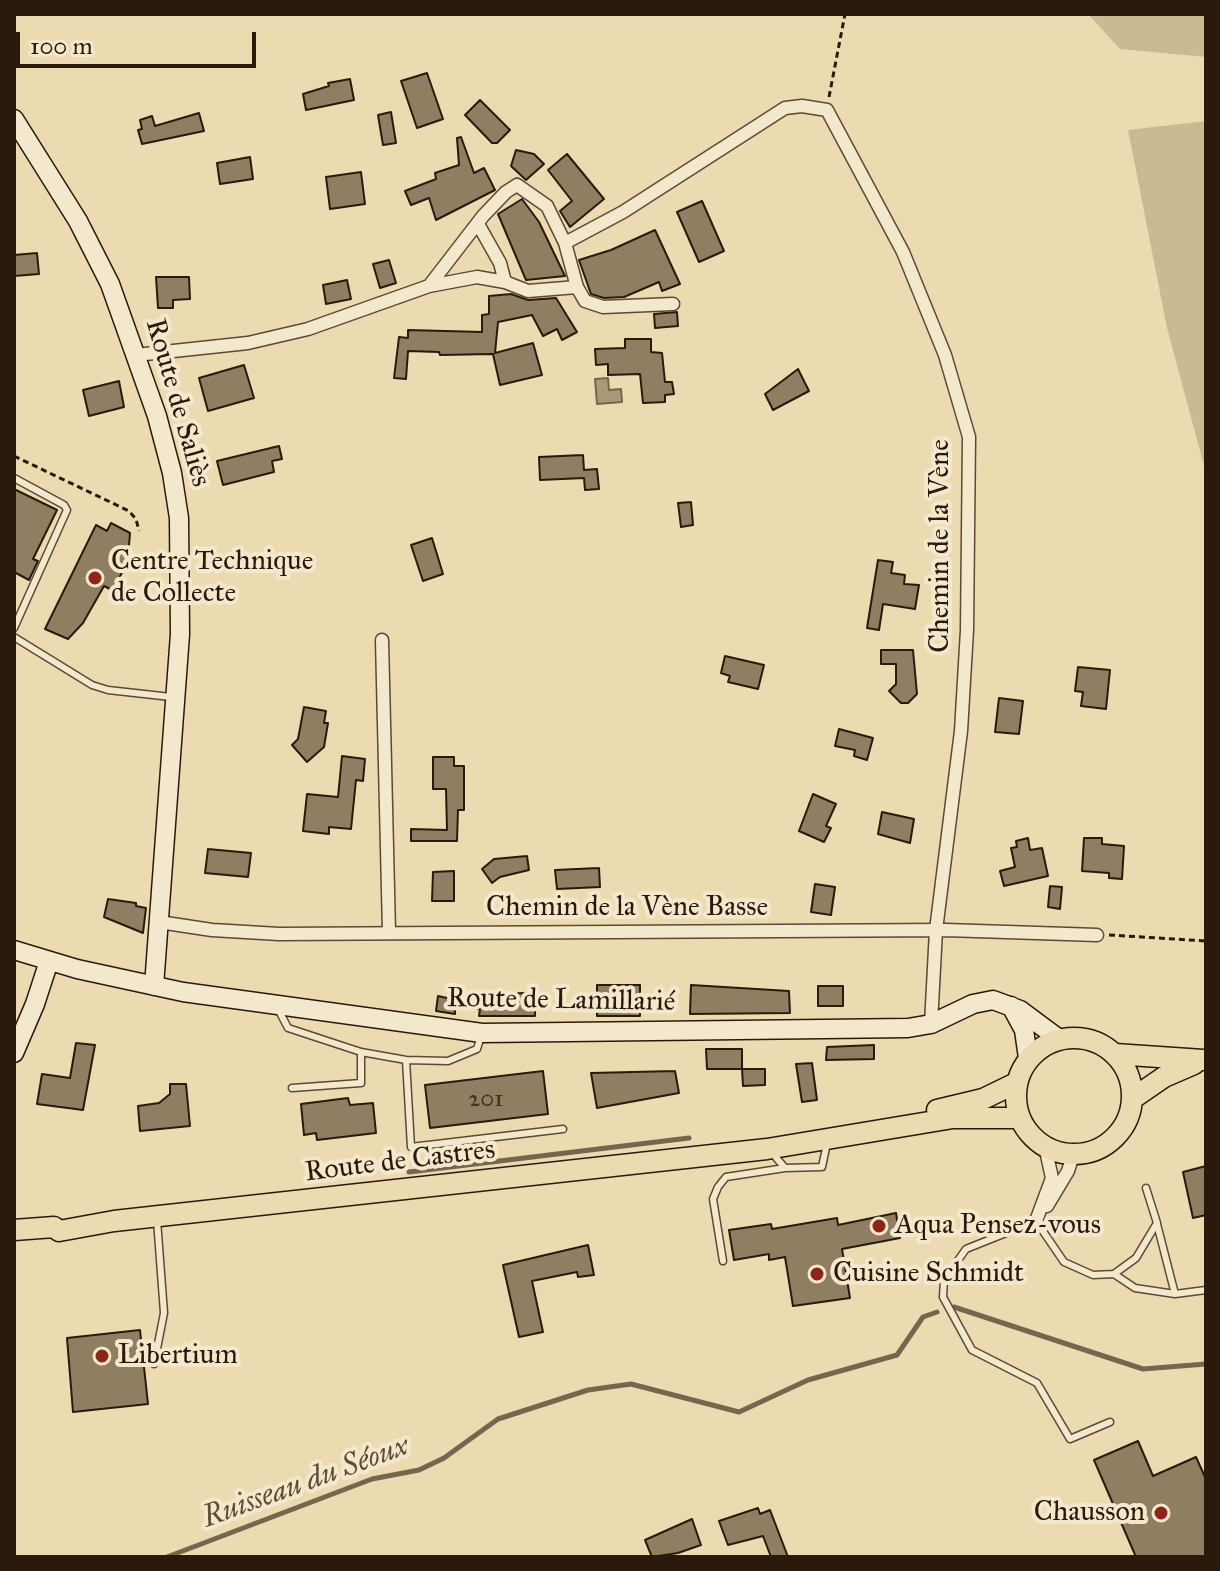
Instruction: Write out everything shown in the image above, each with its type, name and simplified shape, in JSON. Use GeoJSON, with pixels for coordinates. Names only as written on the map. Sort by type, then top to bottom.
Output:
{"type":"FeatureCollection","features":[{"type":"Feature","properties":{"kind":"main road","name":"Route de Saliès"},"geometry":{"type":"LineString","coordinates":[[14,119],[78,221],[110,284],[164,443],[179,518],[181,583],[154,986]]}},
{"type":"Feature","properties":{"kind":"main road","name":"Route de Lamillarié"},"geometry":{"type":"LineString","coordinates":[[14,950],[154,986],[277,1007],[482,1033],[858,1030],[931,1024],[983,1001],[1011,1006]]}},
{"type":"Feature","properties":{"kind":"main road"},"geometry":{"type":"LineString","coordinates":[[16,1042],[49,961]]}},
{"type":"Feature","properties":{"kind":"main road"},"geometry":{"type":"LineString","coordinates":[[1011,1006],[1059,1039],[1091,1040],[1115,1054],[1204,1060]]}},
{"type":"Feature","properties":{"kind":"main road"},"geometry":{"type":"LineString","coordinates":[[1011,1006],[1024,1030],[1028,1058]]}},
{"type":"Feature","properties":{"kind":"main road"},"geometry":{"type":"LineString","coordinates":[[1059,1039],[1028,1058],[1016,1083],[1020,1118],[1045,1146],[1073,1155],[1106,1145],[1124,1124],[1132,1099],[1127,1075],[1115,1054]]}},
{"type":"Feature","properties":{"kind":"main road"},"geometry":{"type":"LineString","coordinates":[[1132,1099],[1164,1077],[1204,1060]]}},
{"type":"Feature","properties":{"kind":"main road","name":"Route de Castres"},"geometry":{"type":"LineString","coordinates":[[693,1155],[952,1107],[983,1099],[1016,1083]]}},
{"type":"Feature","properties":{"kind":"main road","name":"Route de Castres"},"geometry":{"type":"LineString","coordinates":[[14,1230],[54,1227],[59,1231],[157,1216],[767,1149],[953,1118],[1020,1118]]}},
{"type":"Feature","properties":{"kind":"street","name":"Chemin de la Vène"},"geometry":{"type":"LineString","coordinates":[[565,243],[623,212],[785,108],[802,106],[827,110],[903,252],[945,355],[969,437],[962,717],[936,930],[931,1024]]}},
{"type":"Feature","properties":{"kind":"street"},"geometry":{"type":"LineString","coordinates":[[429,286],[478,224],[506,192],[517,185],[547,206],[565,243],[577,287],[585,301],[603,307],[673,304]]}},
{"type":"Feature","properties":{"kind":"street"},"geometry":{"type":"LineString","coordinates":[[478,224],[500,263],[505,282]]}},
{"type":"Feature","properties":{"kind":"street"},"geometry":{"type":"LineString","coordinates":[[136,355],[248,343],[308,329],[429,286],[477,277],[505,282],[528,291],[577,287]]}},
{"type":"Feature","properties":{"kind":"street"},"geometry":{"type":"LineString","coordinates":[[382,640],[389,932]]}},
{"type":"Feature","properties":{"kind":"street","name":"Chemin de la Vène Basse"},"geometry":{"type":"LineString","coordinates":[[159,922],[257,933],[936,930],[1097,935]]}},
{"type":"Feature","properties":{"kind":"street"},"geometry":{"type":"LineString","coordinates":[[1036,1221],[1052,1178],[1045,1146]]}},
{"type":"Feature","properties":{"kind":"street"},"geometry":{"type":"LineString","coordinates":[[1036,1221],[1068,1171],[1073,1155]]}},
{"type":"Feature","properties":{"kind":"lane"},"geometry":{"type":"LineString","coordinates":[[14,478],[64,505],[67,510],[14,628]]}},
{"type":"Feature","properties":{"kind":"lane"},"geometry":{"type":"LineString","coordinates":[[14,637],[92,685],[108,690],[174,697]]}},
{"type":"Feature","properties":{"kind":"lane"},"geometry":{"type":"LineString","coordinates":[[277,1007],[288,1028],[361,1052],[406,1060],[448,1061],[477,1049],[482,1033]]}},
{"type":"Feature","properties":{"kind":"lane"},"geometry":{"type":"LineString","coordinates":[[292,1088],[361,1083],[361,1052]]}},
{"type":"Feature","properties":{"kind":"lane"},"geometry":{"type":"LineString","coordinates":[[406,1060],[411,1147],[563,1129]]}},
{"type":"Feature","properties":{"kind":"lane"},"geometry":{"type":"LineString","coordinates":[[723,1261],[713,1199],[726,1177],[785,1168],[822,1167],[827,1140]]}},
{"type":"Feature","properties":{"kind":"lane"},"geometry":{"type":"LineString","coordinates":[[767,1149],[785,1168]]}},
{"type":"Feature","properties":{"kind":"lane"},"geometry":{"type":"LineString","coordinates":[[1146,1188],[1175,1294]]}},
{"type":"Feature","properties":{"kind":"lane"},"geometry":{"type":"LineString","coordinates":[[154,1364],[164,1313],[157,1216]]}},
{"type":"Feature","properties":{"kind":"lane"},"geometry":{"type":"LineString","coordinates":[[1110,1422],[1070,1439],[1037,1383],[972,1350],[943,1297],[948,1271],[966,1249],[1036,1221],[1050,1247],[1064,1262],[1093,1275],[1114,1274],[1136,1258],[1157,1223]]}},
{"type":"Feature","properties":{"kind":"lane"},"geometry":{"type":"LineString","coordinates":[[1114,1274],[1135,1288],[1175,1294],[1206,1290]]}},
{"type":"Feature","properties":{"kind":"path"},"geometry":{"type":"LineString","coordinates":[[828,103],[845,14]]}},
{"type":"Feature","properties":{"kind":"path"},"geometry":{"type":"LineString","coordinates":[[14,456],[129,511],[136,519],[139,531]]}},
{"type":"Feature","properties":{"kind":"path"},"geometry":{"type":"LineString","coordinates":[[1097,935],[1206,941]]}},
{"type":"Feature","properties":{"kind":"shaded area"},"geometry":{"type":"Polygon","coordinates":[[[1088,14],[1206,14],[1206,57],[1120,49],[1088,14]]]}},
{"type":"Feature","properties":{"kind":"shaded area"},"geometry":{"type":"Polygon","coordinates":[[[1206,121],[1206,473],[1167,328],[1128,130],[1206,121]]]}},
{"type":"Feature","properties":{"kind":"shaded area"},"geometry":{"type":"Polygon","coordinates":[[[608,378],[609,390],[621,389],[622,402],[597,404],[595,379],[608,378]]]}},
{"type":"Feature","properties":{"kind":"building"},"geometry":{"type":"Polygon","coordinates":[[[427,73],[443,119],[417,128],[401,81],[427,73]]]}},
{"type":"Feature","properties":{"kind":"building"},"geometry":{"type":"Polygon","coordinates":[[[350,79],[354,100],[306,110],[303,94],[329,86],[328,83],[350,79]]]}},
{"type":"Feature","properties":{"kind":"building"},"geometry":{"type":"Polygon","coordinates":[[[480,100],[510,130],[497,143],[492,143],[465,115],[480,100]]]}},
{"type":"Feature","properties":{"kind":"building"},"geometry":{"type":"Polygon","coordinates":[[[391,112],[396,143],[383,145],[378,115],[391,112]]]}},
{"type":"Feature","properties":{"kind":"building"},"geometry":{"type":"Polygon","coordinates":[[[199,113],[204,131],[142,144],[138,130],[142,129],[140,120],[152,116],[155,126],[199,113]]]}},
{"type":"Feature","properties":{"kind":"building"},"geometry":{"type":"Polygon","coordinates":[[[461,137],[474,173],[484,168],[495,190],[436,220],[429,198],[411,205],[405,191],[436,179],[435,173],[459,165],[457,138],[461,137]]]}},
{"type":"Feature","properties":{"kind":"building"},"geometry":{"type":"Polygon","coordinates":[[[516,150],[534,154],[544,164],[526,180],[511,166],[516,150]]]}},
{"type":"Feature","properties":{"kind":"building"},"geometry":{"type":"Polygon","coordinates":[[[567,154],[604,199],[570,227],[560,211],[572,201],[548,170],[567,154]]]}},
{"type":"Feature","properties":{"kind":"building"},"geometry":{"type":"Polygon","coordinates":[[[250,157],[253,179],[220,184],[217,163],[250,157]]]}},
{"type":"Feature","properties":{"kind":"building"},"geometry":{"type":"Polygon","coordinates":[[[361,172],[365,204],[330,209],[326,177],[361,172]]]}},
{"type":"Feature","properties":{"kind":"building"},"geometry":{"type":"Polygon","coordinates":[[[522,199],[539,222],[565,276],[526,280],[498,214],[522,199]]]}},
{"type":"Feature","properties":{"kind":"building"},"geometry":{"type":"Polygon","coordinates":[[[702,201],[724,251],[699,262],[677,212],[702,201]]]}},
{"type":"Feature","properties":{"kind":"building"},"geometry":{"type":"Polygon","coordinates":[[[655,230],[680,284],[662,291],[659,282],[624,297],[604,298],[591,294],[579,260],[611,250],[655,230]]]}},
{"type":"Feature","properties":{"kind":"building"},"geometry":{"type":"Polygon","coordinates":[[[37,253],[39,274],[14,276],[14,255],[37,253]]]}},
{"type":"Feature","properties":{"kind":"building"},"geometry":{"type":"Polygon","coordinates":[[[389,260],[396,283],[380,288],[373,264],[389,260]]]}},
{"type":"Feature","properties":{"kind":"building"},"geometry":{"type":"Polygon","coordinates":[[[156,277],[189,277],[190,299],[173,300],[173,308],[158,308],[156,277]]]}},
{"type":"Feature","properties":{"kind":"building"},"geometry":{"type":"Polygon","coordinates":[[[347,280],[351,299],[326,304],[323,285],[347,280]]]}},
{"type":"Feature","properties":{"kind":"building"},"geometry":{"type":"Polygon","coordinates":[[[511,294],[528,300],[556,298],[577,332],[562,340],[557,329],[543,336],[532,315],[498,322],[495,353],[533,343],[542,375],[500,385],[493,354],[440,355],[439,352],[408,351],[406,379],[394,378],[399,337],[408,338],[408,330],[482,332],[482,315],[489,314],[489,296],[511,294]]]}},
{"type":"Feature","properties":{"kind":"building"},"geometry":{"type":"Polygon","coordinates":[[[677,312],[678,326],[655,328],[654,314],[677,312]]]}},
{"type":"Feature","properties":{"kind":"building"},"geometry":{"type":"Polygon","coordinates":[[[625,339],[651,339],[651,352],[662,353],[665,382],[672,382],[674,394],[665,395],[665,402],[643,403],[640,374],[608,375],[608,364],[596,365],[595,349],[625,348],[625,339]]]}},
{"type":"Feature","properties":{"kind":"building"},"geometry":{"type":"Polygon","coordinates":[[[244,365],[254,398],[208,411],[199,378],[244,365]]]}},
{"type":"Feature","properties":{"kind":"building"},"geometry":{"type":"Polygon","coordinates":[[[798,369],[809,391],[773,410],[765,394],[798,369]]]}},
{"type":"Feature","properties":{"kind":"building"},"geometry":{"type":"Polygon","coordinates":[[[119,381],[124,407],[89,416],[83,390],[119,381]]]}},
{"type":"Feature","properties":{"kind":"building"},"geometry":{"type":"Polygon","coordinates":[[[279,446],[282,459],[272,461],[274,472],[223,485],[217,461],[279,446]]]}},
{"type":"Feature","properties":{"kind":"building"},"geometry":{"type":"Polygon","coordinates":[[[583,455],[584,470],[597,469],[599,489],[585,490],[584,478],[540,480],[539,457],[583,455]]]}},
{"type":"Feature","properties":{"kind":"building"},"geometry":{"type":"Polygon","coordinates":[[[14,489],[57,510],[33,559],[38,561],[29,580],[14,572],[14,489]]]}},
{"type":"Feature","properties":{"kind":"building"},"geometry":{"type":"Polygon","coordinates":[[[691,502],[693,525],[681,527],[678,503],[691,502]]]}},
{"type":"Feature","properties":{"kind":"building","name":"Centre Technique de Collecte"},"geometry":{"type":"Polygon","coordinates":[[[111,523],[130,533],[128,558],[114,591],[104,586],[83,623],[68,639],[45,629],[96,525],[107,531],[111,523]]]}},
{"type":"Feature","properties":{"kind":"building"},"geometry":{"type":"Polygon","coordinates":[[[432,538],[443,574],[423,581],[411,545],[432,538]]]}},
{"type":"Feature","properties":{"kind":"building"},"geometry":{"type":"Polygon","coordinates":[[[878,560],[893,562],[891,573],[905,575],[904,584],[919,585],[915,609],[883,604],[879,630],[867,628],[878,560]]]}},
{"type":"Feature","properties":{"kind":"building"},"geometry":{"type":"Polygon","coordinates":[[[881,650],[913,650],[917,694],[908,703],[901,703],[889,691],[896,684],[896,664],[881,664],[881,650]]]}},
{"type":"Feature","properties":{"kind":"building"},"geometry":{"type":"Polygon","coordinates":[[[725,656],[764,665],[758,689],[728,682],[730,676],[721,673],[725,656]]]}},
{"type":"Feature","properties":{"kind":"building"},"geometry":{"type":"Polygon","coordinates":[[[1078,667],[1110,670],[1106,709],[1081,706],[1083,692],[1075,691],[1078,667]]]}},
{"type":"Feature","properties":{"kind":"building"},"geometry":{"type":"Polygon","coordinates":[[[999,698],[1023,701],[1019,734],[995,732],[999,698]]]}},
{"type":"Feature","properties":{"kind":"building"},"geometry":{"type":"Polygon","coordinates":[[[304,707],[326,711],[324,723],[328,723],[324,747],[307,762],[292,745],[298,739],[304,707]]]}},
{"type":"Feature","properties":{"kind":"building"},"geometry":{"type":"Polygon","coordinates":[[[839,729],[873,738],[867,760],[854,756],[855,750],[835,746],[839,729]]]}},
{"type":"Feature","properties":{"kind":"building"},"geometry":{"type":"Polygon","coordinates":[[[342,756],[365,759],[363,781],[356,780],[351,829],[329,827],[329,834],[303,831],[307,794],[338,797],[342,756]]]}},
{"type":"Feature","properties":{"kind":"building"},"geometry":{"type":"Polygon","coordinates":[[[433,757],[454,757],[454,766],[464,766],[464,810],[458,810],[457,841],[411,841],[411,829],[447,830],[446,789],[433,789],[433,757]]]}},
{"type":"Feature","properties":{"kind":"building"},"geometry":{"type":"Polygon","coordinates":[[[813,794],[836,804],[826,826],[831,828],[824,842],[799,831],[813,794]]]}},
{"type":"Feature","properties":{"kind":"building"},"geometry":{"type":"Polygon","coordinates":[[[882,812],[914,819],[910,843],[878,834],[882,812]]]}},
{"type":"Feature","properties":{"kind":"building"},"geometry":{"type":"Polygon","coordinates":[[[1028,838],[1030,850],[1042,848],[1048,876],[1004,886],[1000,871],[1015,867],[1011,848],[1017,847],[1016,841],[1028,838]]]}},
{"type":"Feature","properties":{"kind":"building"},"geometry":{"type":"Polygon","coordinates":[[[1084,838],[1102,838],[1102,844],[1124,846],[1122,879],[1109,878],[1109,873],[1082,871],[1084,838]]]}},
{"type":"Feature","properties":{"kind":"building"},"geometry":{"type":"Polygon","coordinates":[[[208,849],[251,853],[248,877],[205,873],[208,849]]]}},
{"type":"Feature","properties":{"kind":"building"},"geometry":{"type":"Polygon","coordinates":[[[527,856],[529,870],[500,877],[492,883],[482,869],[494,859],[527,856]]]}},
{"type":"Feature","properties":{"kind":"building"},"geometry":{"type":"Polygon","coordinates":[[[599,868],[600,887],[557,889],[555,870],[599,868]]]}},
{"type":"Feature","properties":{"kind":"building"},"geometry":{"type":"Polygon","coordinates":[[[454,871],[454,901],[432,901],[433,872],[454,871]]]}},
{"type":"Feature","properties":{"kind":"building"},"geometry":{"type":"Polygon","coordinates":[[[815,884],[835,887],[831,915],[811,912],[815,884]]]}},
{"type":"Feature","properties":{"kind":"building"},"geometry":{"type":"Polygon","coordinates":[[[1050,886],[1062,887],[1060,909],[1048,907],[1050,886]]]}},
{"type":"Feature","properties":{"kind":"building"},"geometry":{"type":"Polygon","coordinates":[[[108,899],[136,903],[136,906],[146,908],[143,933],[104,917],[108,899]]]}},
{"type":"Feature","properties":{"kind":"building"},"geometry":{"type":"Polygon","coordinates":[[[597,985],[640,985],[640,1016],[597,1016],[597,985]]]}},
{"type":"Feature","properties":{"kind":"building"},"geometry":{"type":"Polygon","coordinates":[[[691,985],[789,991],[790,1013],[690,1014],[691,985]]]}},
{"type":"Feature","properties":{"kind":"building"},"geometry":{"type":"Polygon","coordinates":[[[818,986],[843,986],[843,1006],[818,1006],[818,986]]]}},
{"type":"Feature","properties":{"kind":"building"},"geometry":{"type":"Polygon","coordinates":[[[528,993],[528,998],[535,998],[535,1016],[479,1016],[480,1009],[455,1008],[455,1014],[436,1011],[438,996],[456,1000],[481,998],[481,994],[528,993]]]}},
{"type":"Feature","properties":{"kind":"building"},"geometry":{"type":"Polygon","coordinates":[[[76,1043],[95,1045],[83,1110],[37,1104],[42,1074],[70,1078],[76,1043]]]}},
{"type":"Feature","properties":{"kind":"building"},"geometry":{"type":"Polygon","coordinates":[[[874,1045],[874,1059],[826,1060],[827,1047],[874,1045]]]}},
{"type":"Feature","properties":{"kind":"building"},"geometry":{"type":"Polygon","coordinates":[[[706,1049],[742,1049],[742,1069],[707,1069],[706,1049]]]}},
{"type":"Feature","properties":{"kind":"building"},"geometry":{"type":"Polygon","coordinates":[[[812,1063],[817,1100],[802,1102],[796,1064],[812,1063]]]}},
{"type":"Feature","properties":{"kind":"building"},"geometry":{"type":"Polygon","coordinates":[[[742,1069],[765,1069],[765,1085],[743,1086],[742,1069]]]}},
{"type":"Feature","properties":{"kind":"building"},"geometry":{"type":"Polygon","coordinates":[[[543,1071],[548,1114],[430,1128],[425,1085],[543,1071]]]}},
{"type":"Feature","properties":{"kind":"building"},"geometry":{"type":"Polygon","coordinates":[[[675,1071],[679,1093],[597,1108],[591,1073],[675,1071]]]}},
{"type":"Feature","properties":{"kind":"building"},"geometry":{"type":"Polygon","coordinates":[[[170,1084],[186,1084],[190,1126],[140,1131],[138,1106],[159,1103],[170,1094],[170,1084]]]}},
{"type":"Feature","properties":{"kind":"building"},"geometry":{"type":"Polygon","coordinates":[[[348,1098],[350,1105],[373,1103],[376,1133],[317,1140],[316,1133],[304,1135],[301,1104],[348,1098]]]}},
{"type":"Feature","properties":{"kind":"building"},"geometry":{"type":"Polygon","coordinates":[[[1206,1166],[1206,1215],[1193,1218],[1183,1172],[1206,1166]]]}},
{"type":"Feature","properties":{"kind":"building"},"geometry":{"type":"Polygon","coordinates":[[[896,1213],[900,1238],[842,1249],[850,1298],[793,1306],[785,1257],[769,1260],[769,1254],[734,1260],[729,1230],[771,1224],[772,1229],[837,1218],[838,1225],[896,1213]]]}},
{"type":"Feature","properties":{"kind":"building"},"geometry":{"type":"Polygon","coordinates":[[[588,1245],[594,1275],[578,1277],[577,1272],[532,1281],[543,1332],[519,1337],[503,1265],[588,1245]]]}},
{"type":"Feature","properties":{"kind":"building"},"geometry":{"type":"Polygon","coordinates":[[[140,1330],[148,1404],[73,1412],[67,1338],[140,1330]]]}},
{"type":"Feature","properties":{"kind":"building","name":"Chausson"},"geometry":{"type":"Polygon","coordinates":[[[1138,1441],[1153,1476],[1196,1457],[1206,1479],[1206,1557],[1136,1557],[1094,1460],[1138,1441]]]}},
{"type":"Feature","properties":{"kind":"building"},"geometry":{"type":"Polygon","coordinates":[[[758,1508],[760,1514],[770,1510],[788,1557],[771,1557],[763,1536],[728,1545],[719,1521],[758,1508]]]}},
{"type":"Feature","properties":{"kind":"building"},"geometry":{"type":"Polygon","coordinates":[[[692,1519],[701,1545],[652,1557],[645,1540],[692,1519]]]}},
{"type":"Feature","properties":{"kind":"waterway"},"geometry":{"type":"LineString","coordinates":[[409,1172],[689,1138]]}},
{"type":"Feature","properties":{"kind":"waterway","name":"Ruisseau du Séoux"},"geometry":{"type":"LineString","coordinates":[[954,1307],[1143,1369],[1206,1364]]}},
{"type":"Feature","properties":{"kind":"waterway","name":"Ruisseau du Séoux"},"geometry":{"type":"LineString","coordinates":[[167,1557],[372,1479],[419,1470],[444,1458],[498,1419],[588,1390],[631,1384],[739,1412],[808,1380],[897,1355],[923,1317],[937,1312]]}},
{"type":"Feature","properties":{"kind":"place","name":"Centre Technique de Collecte"},"geometry":{"type":"Point","coordinates":[95,578]}},
{"type":"Feature","properties":{"kind":"place","name":"Aqua Pensez-vous"},"geometry":{"type":"Point","coordinates":[879,1226]}},
{"type":"Feature","properties":{"kind":"place","name":"Cuisine Schmidt"},"geometry":{"type":"Point","coordinates":[817,1274]}},
{"type":"Feature","properties":{"kind":"place","name":"Libertium"},"geometry":{"type":"Point","coordinates":[102,1356]}},
{"type":"Feature","properties":{"kind":"place","name":"Chausson"},"geometry":{"type":"Point","coordinates":[1161,1513]}}]}
